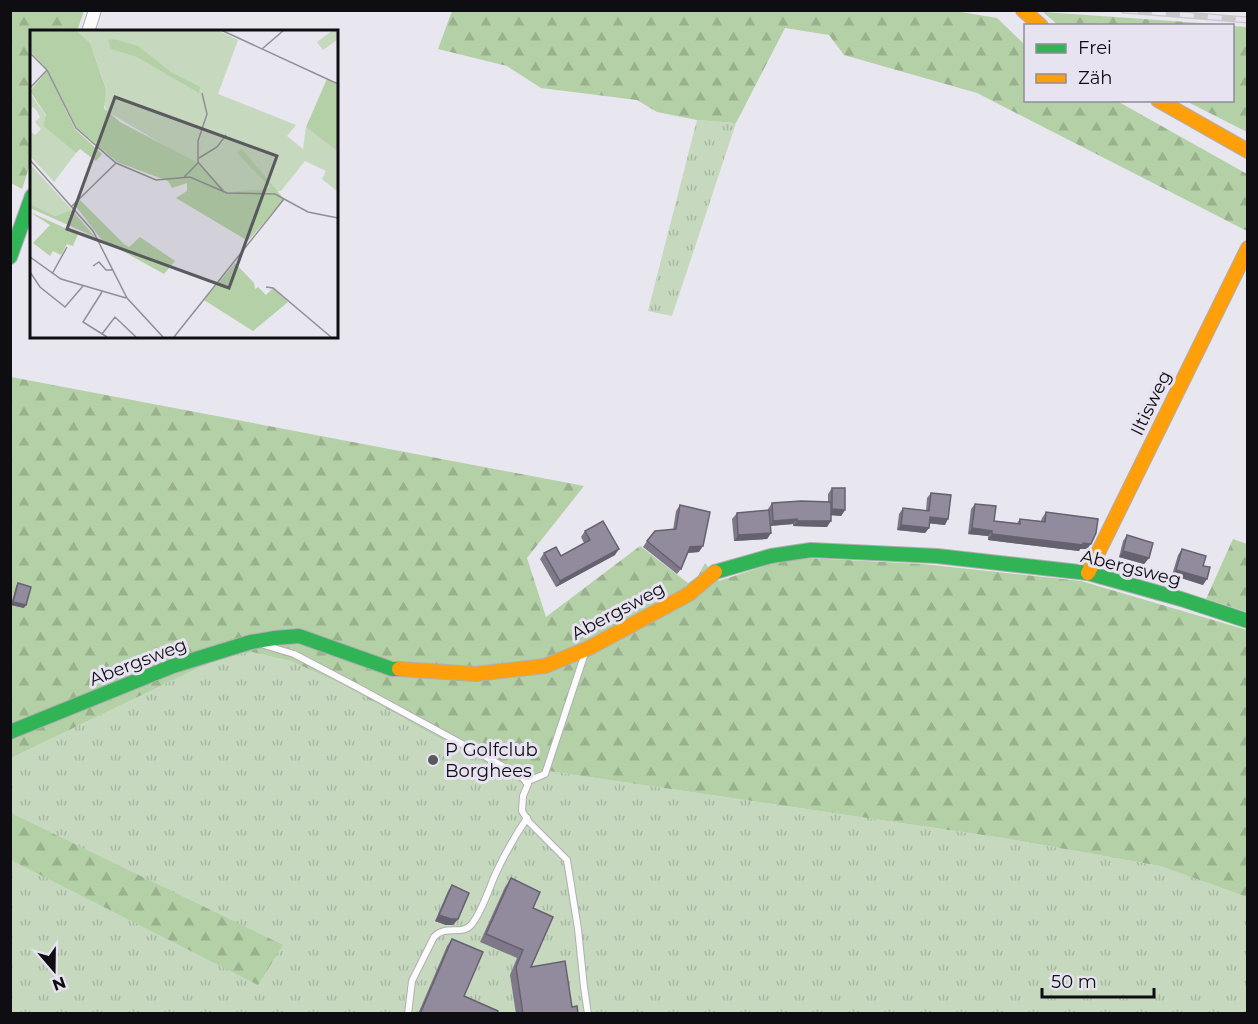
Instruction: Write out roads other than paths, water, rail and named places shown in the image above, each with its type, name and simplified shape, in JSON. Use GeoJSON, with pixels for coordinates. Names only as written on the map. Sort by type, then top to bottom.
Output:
{"type":"FeatureCollection","features":[{"type":"Feature","properties":{"kind":"street"},"geometry":{"type":"LineString","coordinates":[[89,30],[95,10]]}},
{"type":"Feature","properties":{"kind":"street"},"geometry":{"type":"LineString","coordinates":[[1023,10],[1039,24]]}},
{"type":"Feature","properties":{"kind":"street"},"geometry":{"type":"LineString","coordinates":[[1162,102],[1248,151]]}},
{"type":"Feature","properties":{"kind":"street"},"geometry":{"type":"LineString","coordinates":[[10,257],[30,202]]}},
{"type":"Feature","properties":{"kind":"street","name":"Iltisweg"},"geometry":{"type":"LineString","coordinates":[[1088,573],[1248,248]]}},
{"type":"Feature","properties":{"kind":"street","name":"Abergsweg"},"geometry":{"type":"LineString","coordinates":[[10,732],[173,666],[251,642],[299,636],[392,669],[442,674],[476,674],[545,666],[586,650],[689,594],[715,572],[771,556],[811,550],[937,556],[1088,573],[1248,621]]}},
{"type":"Feature","properties":{"kind":"lane"},"geometry":{"type":"LineString","coordinates":[[251,642],[294,654],[521,776],[528,784],[523,796],[522,811],[529,822],[567,860],[588,1014]]}},
{"type":"Feature","properties":{"kind":"lane"},"geometry":{"type":"LineString","coordinates":[[526,782],[545,774],[586,650]]}},
{"type":"Feature","properties":{"kind":"lane"},"geometry":{"type":"LineString","coordinates":[[408,1014],[412,981],[434,937],[444,930],[467,929],[474,921],[496,872],[527,818]]}},
{"type":"Feature","properties":{"kind":"railway"},"geometry":{"type":"LineString","coordinates":[[1124,10],[1248,20]]}},
{"type":"Feature","properties":{"kind":"place","name":"P Golfclub Borghees"},"geometry":{"type":"Point","coordinates":[433,760]}}]}
